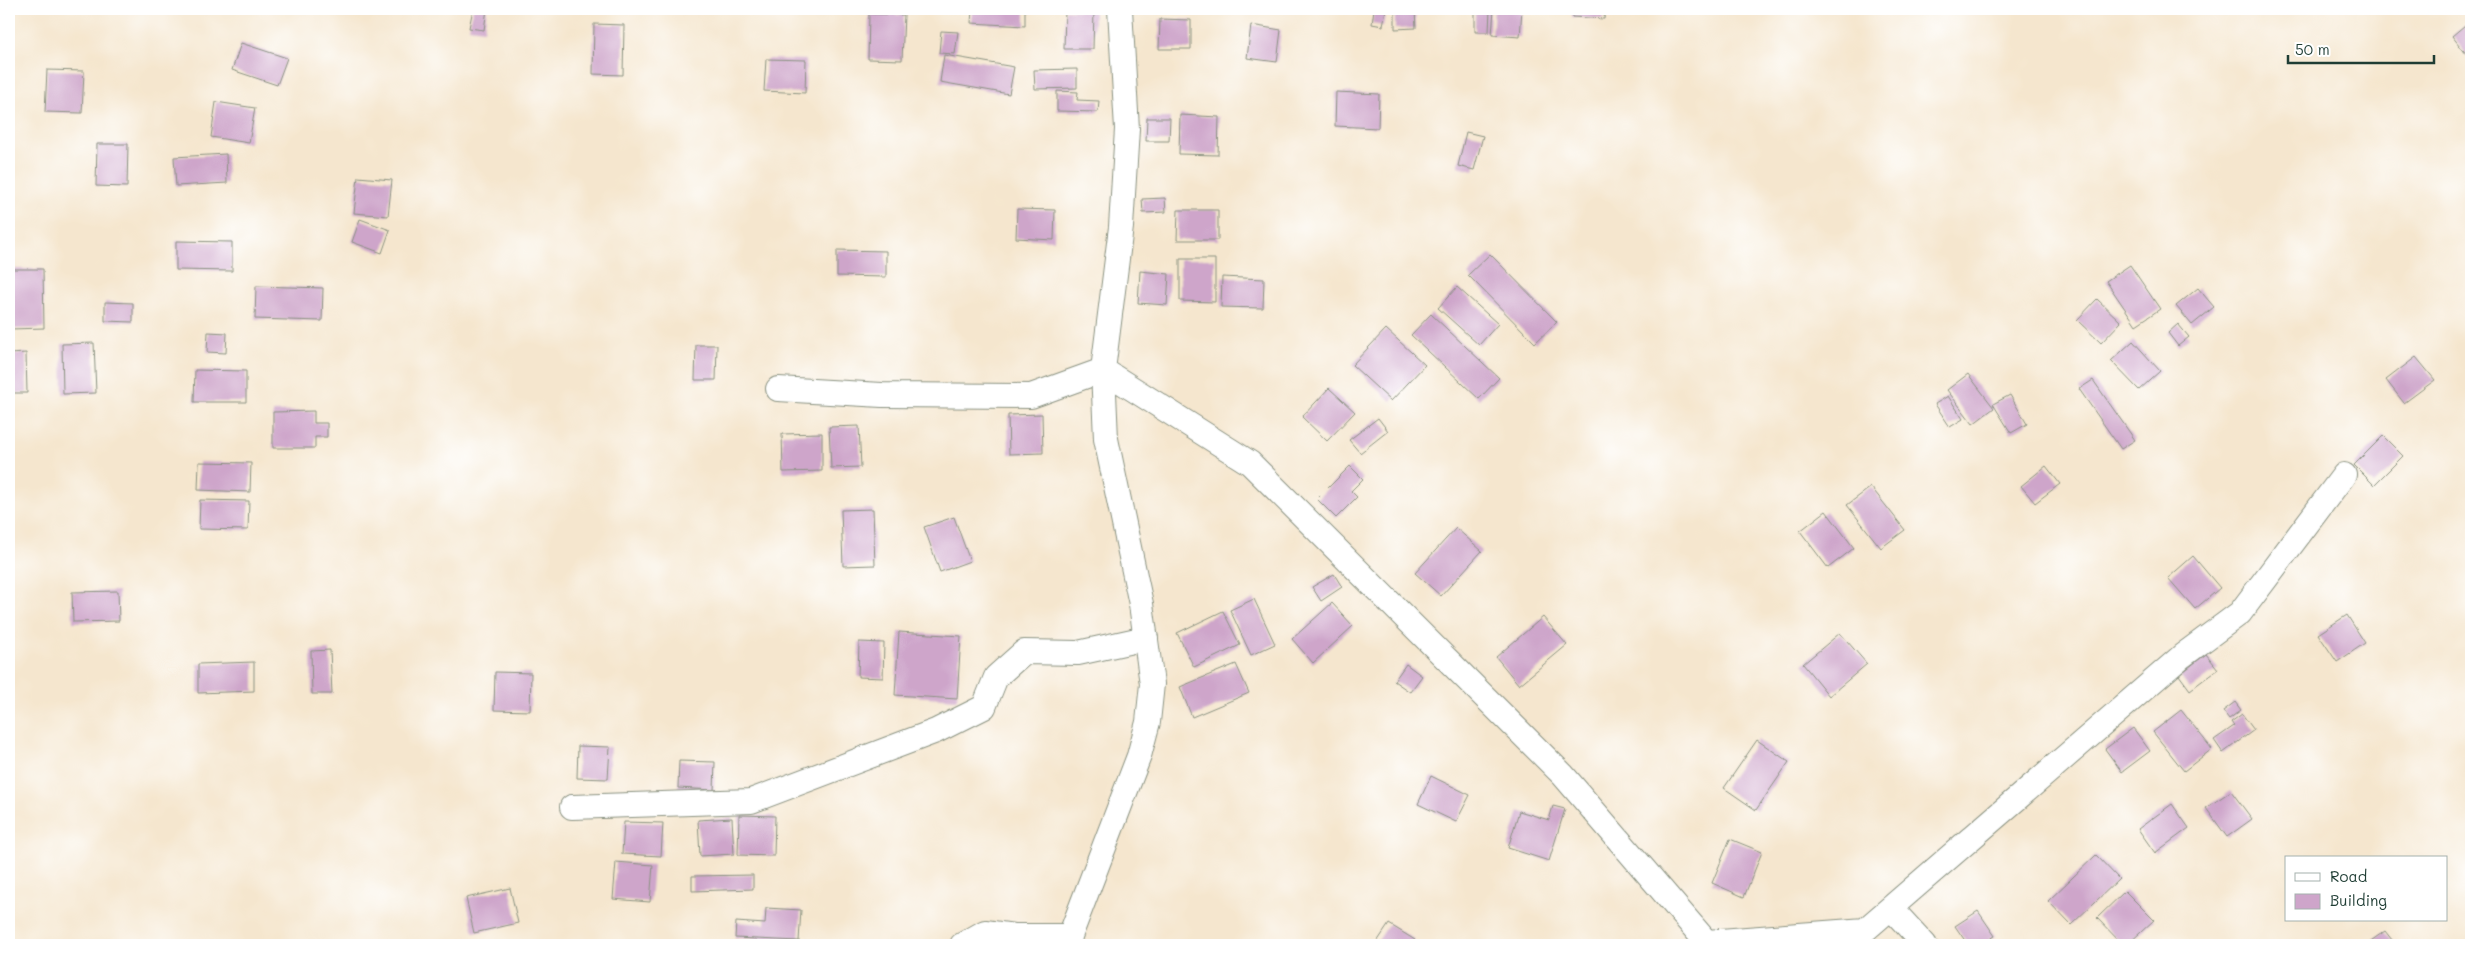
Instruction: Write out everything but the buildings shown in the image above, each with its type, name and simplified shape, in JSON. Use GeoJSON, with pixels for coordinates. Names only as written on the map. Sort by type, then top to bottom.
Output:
{"type":"FeatureCollection","features":[{"type":"Feature","properties":{"kind":"street"},"geometry":{"type":"LineString","coordinates":[[962,945],[985,932],[1070,941],[1139,756],[1148,722],[1152,684],[1141,604],[1106,439],[1103,370],[1121,227],[1127,129],[1120,9]]}},
{"type":"Feature","properties":{"kind":"street"},"geometry":{"type":"LineString","coordinates":[[778,389],[882,394],[1031,396],[1103,370]]}},
{"type":"Feature","properties":{"kind":"street"},"geometry":{"type":"LineString","coordinates":[[1103,370],[1250,463],[1563,775],[1708,944],[1865,930],[2182,656],[2240,613],[2344,474]]}},
{"type":"Feature","properties":{"kind":"street"},"geometry":{"type":"LineString","coordinates":[[572,807],[751,801],[936,731],[984,707],[996,677],[1024,652],[1078,653],[1146,638]]}},
{"type":"Feature","properties":{"kind":"street"},"geometry":{"type":"LineString","coordinates":[[1891,908],[1925,945]]}}]}
